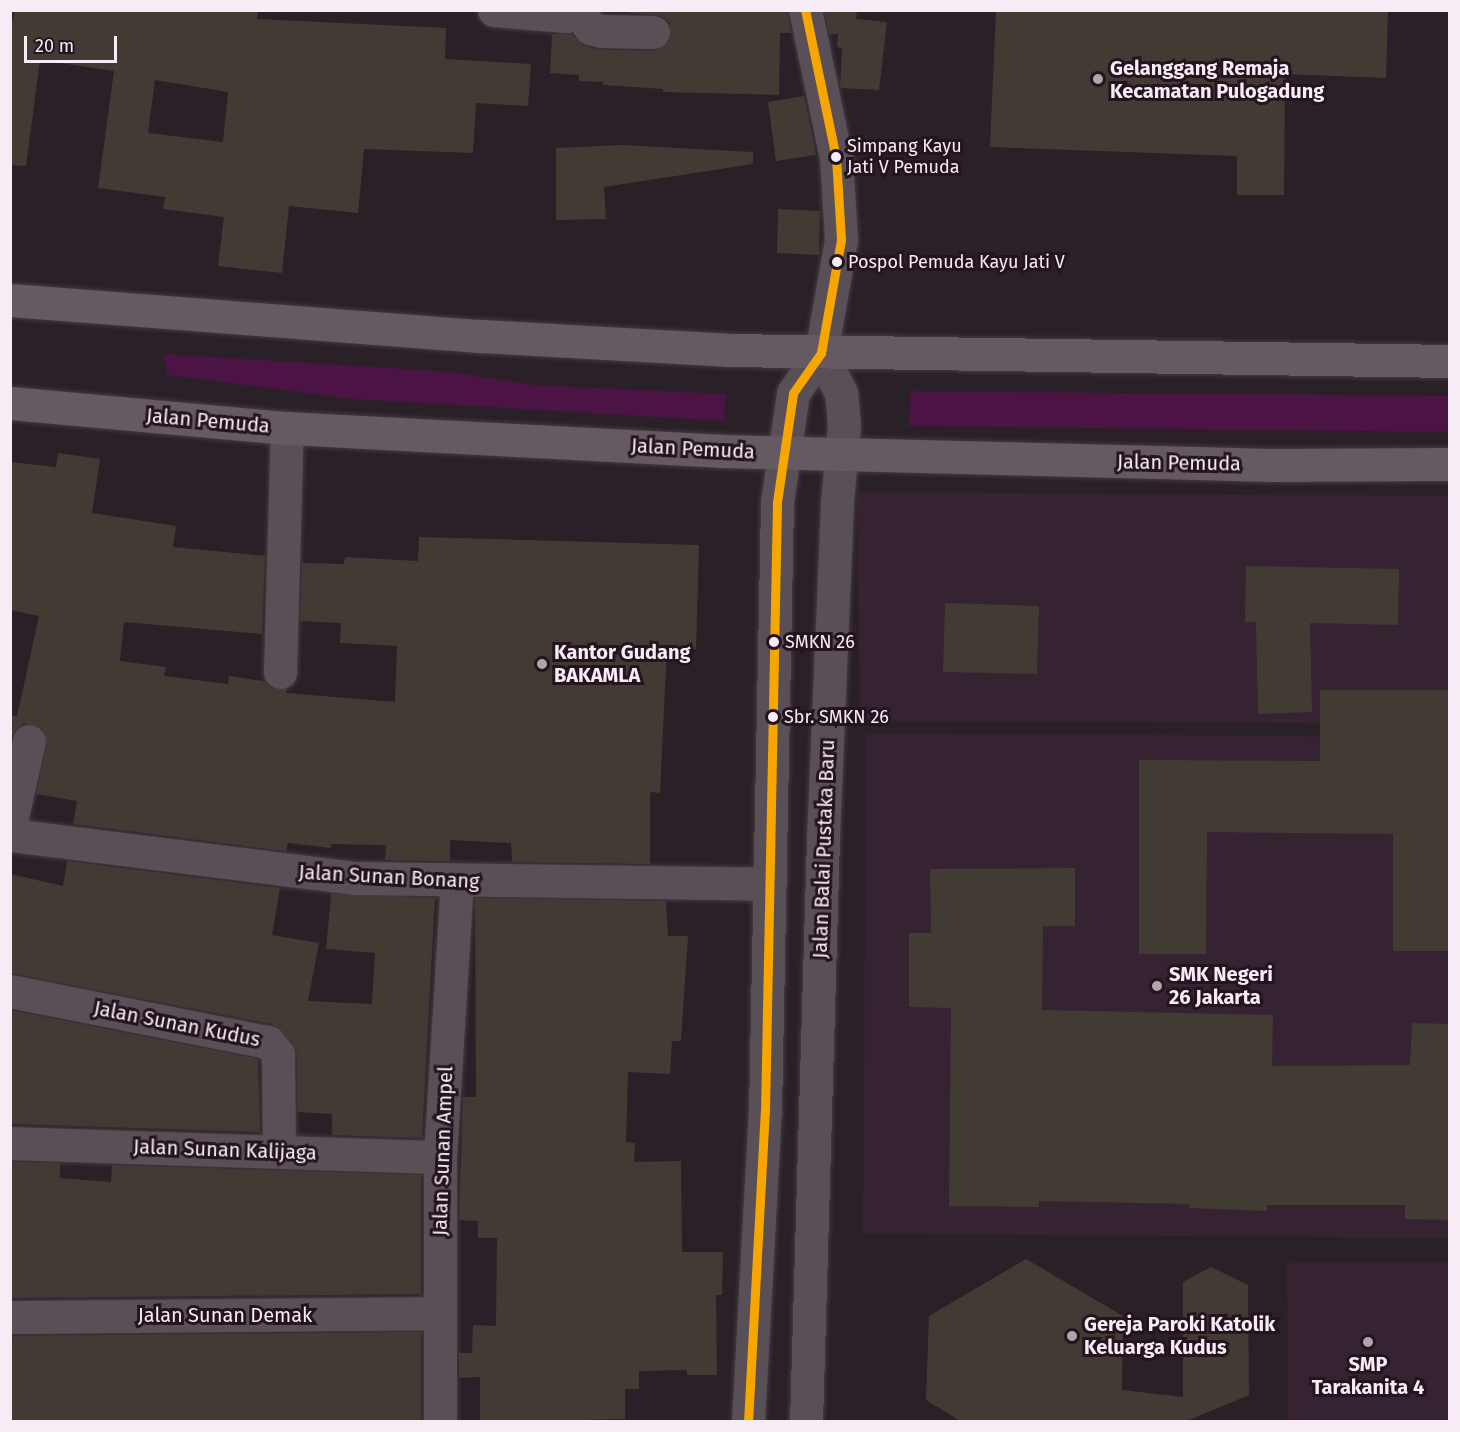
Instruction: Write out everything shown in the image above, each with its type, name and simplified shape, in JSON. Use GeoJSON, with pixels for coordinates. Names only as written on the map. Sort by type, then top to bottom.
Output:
{"type":"FeatureCollection","features":[{"type":"Feature","properties":{"kind":"main road"},"geometry":{"type":"LineString","coordinates":[[10,300],[480,336],[821,353],[1449,362]]}},
{"type":"Feature","properties":{"kind":"main road","name":"Jalan Pemuda"},"geometry":{"type":"LineString","coordinates":[[10,402],[287,428],[843,456],[1449,464]]}},
{"type":"Feature","properties":{"kind":"street"},"geometry":{"type":"LineString","coordinates":[[494,10],[566,16],[579,11],[590,28],[601,31],[653,32]]}},
{"type":"Feature","properties":{"kind":"street"},"geometry":{"type":"LineString","coordinates":[[748,1422],[765,1112],[777,502],[782,453],[793,393],[821,353],[841,239],[836,158],[805,10]]}},
{"type":"Feature","properties":{"kind":"street","name":"Jalan Balai Pustaka Baru"},"geometry":{"type":"LineString","coordinates":[[806,1422],[818,1112],[823,838],[837,502],[843,456],[841,393],[821,353]]}},
{"type":"Feature","properties":{"kind":"street"},"geometry":{"type":"LineString","coordinates":[[280,672],[287,428]]}},
{"type":"Feature","properties":{"kind":"street"},"geometry":{"type":"LineString","coordinates":[[10,825],[29,741]]}},
{"type":"Feature","properties":{"kind":"street","name":"Jalan Sunan Bonang"},"geometry":{"type":"LineString","coordinates":[[10,835],[297,873],[457,881],[770,884]]}},
{"type":"Feature","properties":{"kind":"street","name":"Jalan Sunan Ampel"},"geometry":{"type":"LineString","coordinates":[[440,1422],[440,1156],[457,881]]}},
{"type":"Feature","properties":{"kind":"street","name":"Jalan Sunan Kudus"},"geometry":{"type":"LineString","coordinates":[[10,991],[268,1042],[278,1054],[279,1151]]}},
{"type":"Feature","properties":{"kind":"street"},"geometry":{"type":"LineString","coordinates":[[765,1112],[818,1112]]}},
{"type":"Feature","properties":{"kind":"street","name":"Jalan Sunan Kalijaga"},"geometry":{"type":"LineString","coordinates":[[10,1143],[440,1156]]}},
{"type":"Feature","properties":{"kind":"street","name":"Jalan Sunan Demak"},"geometry":{"type":"LineString","coordinates":[[10,1317],[440,1313]]}},
{"type":"Feature","properties":{"kind":"shaded area"},"geometry":{"type":"Polygon","coordinates":[[[164,354],[454,372],[533,385],[726,394],[724,421],[353,399],[167,375],[164,354]]]}},
{"type":"Feature","properties":{"kind":"shaded area"},"geometry":{"type":"Polygon","coordinates":[[[910,391],[1449,396],[1449,432],[909,426],[910,391]]]}},
{"type":"Feature","properties":{"kind":"shaded area"},"geometry":{"type":"Polygon","coordinates":[[[857,492],[1449,496],[1449,724],[860,721],[857,492]]]}},
{"type":"Feature","properties":{"kind":"shaded area","name":"SMK Negeri 26 Jakarta"},"geometry":{"type":"Polygon","coordinates":[[[866,733],[1449,737],[1449,1238],[863,1234],[866,733]]]}},
{"type":"Feature","properties":{"kind":"shaded area","name":"SMP Tarakanita 4"},"geometry":{"type":"Polygon","coordinates":[[[1449,1262],[1449,1421],[1288,1421],[1287,1263],[1449,1262]]]}},
{"type":"Feature","properties":{"kind":"building"},"geometry":{"type":"Polygon","coordinates":[[[15,10],[258,10],[257,19],[446,28],[445,59],[531,64],[528,106],[476,103],[473,153],[364,149],[358,213],[289,206],[282,273],[218,266],[224,217],[163,209],[165,197],[98,188],[114,71],[40,60],[26,166],[10,165],[10,31],[15,10]],[[155,80],[148,133],[223,142],[228,92],[155,80]]]}},
{"type":"Feature","properties":{"kind":"building"},"geometry":{"type":"Polygon","coordinates":[[[606,10],[787,10],[791,33],[780,33],[779,95],[663,92],[663,89],[579,81],[579,75],[550,73],[552,34],[571,34],[584,46],[600,50],[653,51],[669,41],[670,23],[662,16],[606,10]]]}},
{"type":"Feature","properties":{"kind":"building"},"geometry":{"type":"Polygon","coordinates":[[[824,10],[857,10],[856,19],[887,22],[879,90],[840,88],[842,48],[837,47],[838,34],[829,34],[824,10]]]}},
{"type":"Feature","properties":{"kind":"building"},"geometry":{"type":"Polygon","coordinates":[[[996,10],[1388,10],[1386,78],[1285,74],[1284,195],[1237,195],[1237,156],[990,147],[996,10]]]}},
{"type":"Feature","properties":{"kind":"building"},"geometry":{"type":"Polygon","coordinates":[[[804,96],[816,155],[776,161],[768,102],[804,96]]]}},
{"type":"Feature","properties":{"kind":"building"},"geometry":{"type":"Polygon","coordinates":[[[622,145],[753,152],[753,164],[604,187],[606,219],[556,220],[556,148],[622,145]]]}},
{"type":"Feature","properties":{"kind":"building"},"geometry":{"type":"Polygon","coordinates":[[[778,209],[820,211],[819,255],[777,253],[778,209]]]}},
{"type":"Feature","properties":{"kind":"building"},"geometry":{"type":"Polygon","coordinates":[[[58,453],[100,459],[92,513],[176,526],[173,547],[265,556],[262,634],[124,622],[120,661],[166,667],[164,676],[228,684],[229,676],[263,681],[271,688],[287,689],[286,693],[395,702],[397,646],[340,643],[341,623],[300,621],[302,563],[344,564],[345,557],[418,561],[419,537],[699,545],[696,649],[667,648],[660,793],[650,792],[650,864],[512,862],[511,843],[450,840],[450,861],[385,860],[386,845],[331,844],[331,848],[288,843],[286,851],[73,824],[77,801],[36,794],[47,745],[42,728],[23,723],[10,738],[10,715],[17,716],[39,616],[10,610],[10,462],[56,467],[58,453]]]}},
{"type":"Feature","properties":{"kind":"building"},"geometry":{"type":"Polygon","coordinates":[[[1246,566],[1399,569],[1398,625],[1310,623],[1312,712],[1258,714],[1256,622],[1245,622],[1246,566]]]}},
{"type":"Feature","properties":{"kind":"building"},"geometry":{"type":"Polygon","coordinates":[[[945,603],[1039,606],[1037,674],[943,672],[945,603]]]}},
{"type":"Feature","properties":{"kind":"building"},"geometry":{"type":"Polygon","coordinates":[[[1320,690],[1449,690],[1449,951],[1393,951],[1393,834],[1207,832],[1206,954],[1139,954],[1139,760],[1320,761],[1320,690]]]}},
{"type":"Feature","properties":{"kind":"building"},"geometry":{"type":"Polygon","coordinates":[[[67,861],[280,888],[272,935],[319,943],[308,1001],[372,1004],[375,953],[326,949],[331,894],[435,898],[422,1138],[332,1135],[332,1114],[297,1112],[297,1053],[292,1042],[272,1024],[10,973],[10,874],[63,886],[67,861]]]}},
{"type":"Feature","properties":{"kind":"building"},"geometry":{"type":"Polygon","coordinates":[[[1075,868],[1075,926],[1043,926],[1042,1010],[1273,1015],[1272,1066],[1410,1065],[1412,1023],[1449,1024],[1449,1220],[1405,1219],[1405,1205],[1267,1205],[1267,1211],[1189,1208],[1190,1204],[1039,1201],[1039,1207],[949,1206],[951,1008],[909,1007],[909,933],[931,933],[930,869],[1075,868]]]}},
{"type":"Feature","properties":{"kind":"building"},"geometry":{"type":"Polygon","coordinates":[[[475,898],[666,901],[668,936],[688,936],[681,1041],[672,1041],[670,1074],[628,1072],[626,1142],[635,1143],[634,1162],[681,1161],[682,1252],[723,1252],[722,1295],[716,1295],[717,1375],[687,1375],[687,1370],[639,1371],[639,1389],[625,1389],[625,1419],[480,1422],[480,1377],[459,1378],[459,1353],[472,1353],[473,1325],[496,1326],[497,1238],[478,1238],[478,1221],[459,1220],[463,1097],[476,1097],[475,898]]]}},
{"type":"Feature","properties":{"kind":"building"},"geometry":{"type":"Polygon","coordinates":[[[10,1010],[258,1059],[260,1132],[10,1124],[10,1010]]]}},
{"type":"Feature","properties":{"kind":"building"},"geometry":{"type":"Polygon","coordinates":[[[10,1162],[60,1163],[60,1178],[111,1182],[112,1165],[421,1175],[421,1294],[10,1298],[10,1162]]]}},
{"type":"Feature","properties":{"kind":"building"},"geometry":{"type":"Polygon","coordinates":[[[1026,1259],[1123,1316],[1122,1390],[1183,1397],[1183,1282],[1211,1267],[1248,1285],[1249,1395],[1184,1422],[962,1422],[926,1400],[929,1316],[1026,1259]]]}},
{"type":"Feature","properties":{"kind":"building"},"geometry":{"type":"Polygon","coordinates":[[[421,1332],[421,1422],[10,1422],[10,1336],[421,1332]]]}},
{"type":"Feature","properties":{"kind":"transit line"},"geometry":{"type":"LineString","coordinates":[[748,1422],[765,1112],[777,502],[793,393],[821,353],[841,239],[836,158],[805,10]]}},
{"type":"Feature","properties":{"kind":"place","name":"Gelanggang Remaja Kecamatan Pulogadung"},"geometry":{"type":"Point","coordinates":[1098,79]}},
{"type":"Feature","properties":{"kind":"place","name":"Simpang Kayu Jati V Pemuda"},"geometry":{"type":"Point","coordinates":[836,157]}},
{"type":"Feature","properties":{"kind":"place","name":"Pospol Pemuda Kayu Jati V"},"geometry":{"type":"Point","coordinates":[837,262]}},
{"type":"Feature","properties":{"kind":"place","name":"SMKN 26"},"geometry":{"type":"Point","coordinates":[774,642]}},
{"type":"Feature","properties":{"kind":"place","name":"Kantor Gudang BAKAMLA"},"geometry":{"type":"Point","coordinates":[542,664]}},
{"type":"Feature","properties":{"kind":"place","name":"Sbr. SMKN 26"},"geometry":{"type":"Point","coordinates":[773,717]}},
{"type":"Feature","properties":{"kind":"place","name":"SMK Negeri 26 Jakarta"},"geometry":{"type":"Point","coordinates":[1157,986]}},
{"type":"Feature","properties":{"kind":"place","name":"Gereja Paroki Katolik Keluarga Kudus"},"geometry":{"type":"Point","coordinates":[1072,1336]}},
{"type":"Feature","properties":{"kind":"place","name":"SMP Tarakanita 4"},"geometry":{"type":"Point","coordinates":[1368,1342]}}]}
